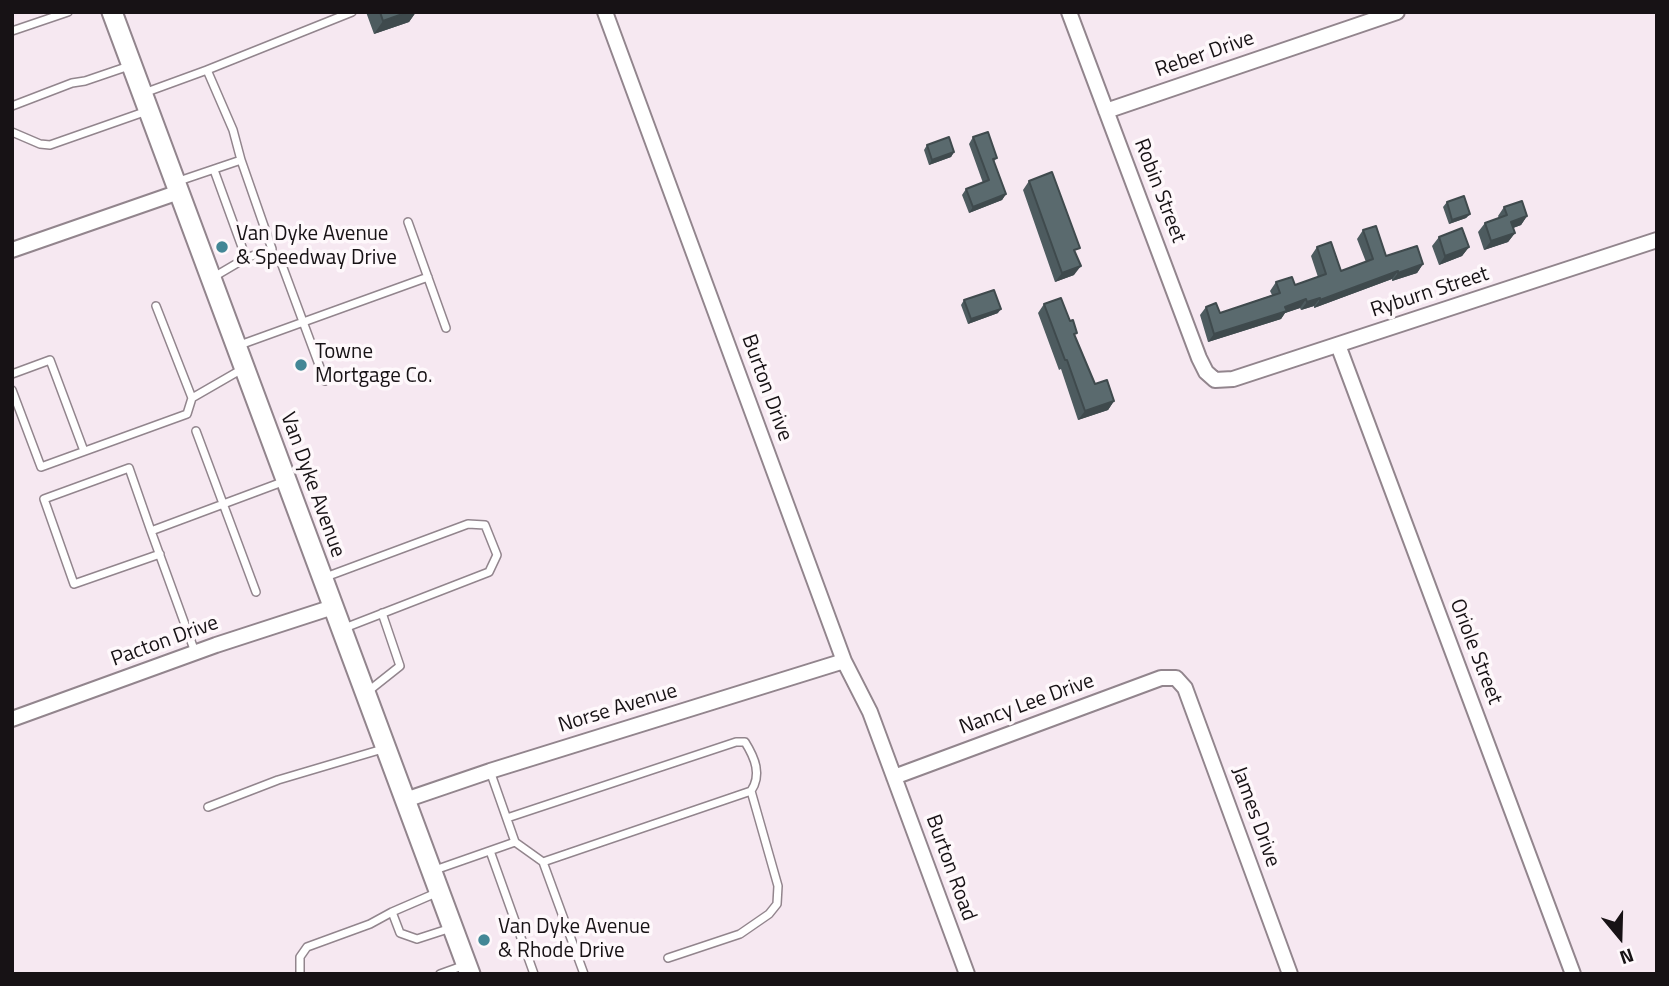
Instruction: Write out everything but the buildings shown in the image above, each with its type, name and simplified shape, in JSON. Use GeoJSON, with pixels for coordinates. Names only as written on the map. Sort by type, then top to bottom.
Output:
{"type":"FeatureCollection","features":[{"type":"Feature","properties":{"kind":"main road","name":"Van Dyke Avenue"},"geometry":{"type":"LineString","coordinates":[[112,12],[469,969]]}},
{"type":"Feature","properties":{"kind":"street","name":"Burton Drive"},"geometry":{"type":"LineString","coordinates":[[605,12],[844,661],[870,712],[894,777]]}},
{"type":"Feature","properties":{"kind":"street","name":"Robin Street"},"geometry":{"type":"LineString","coordinates":[[1069,12],[1199,358],[1206,372],[1215,380]]}},
{"type":"Feature","properties":{"kind":"street","name":"Reber Drive"},"geometry":{"type":"LineString","coordinates":[[1106,111],[1365,17],[1397,12]]}},
{"type":"Feature","properties":{"kind":"street"},"geometry":{"type":"LineString","coordinates":[[12,250],[178,188]]}},
{"type":"Feature","properties":{"kind":"street","name":"Ryburn Street"},"geometry":{"type":"LineString","coordinates":[[1215,380],[1233,379],[1657,240]]}},
{"type":"Feature","properties":{"kind":"street","name":"Oriole Street"},"geometry":{"type":"LineString","coordinates":[[1338,345],[1573,974]]}},
{"type":"Feature","properties":{"kind":"street","name":"Pacton Drive"},"geometry":{"type":"LineString","coordinates":[[12,719],[333,607]]}},
{"type":"Feature","properties":{"kind":"street","name":"Norse Avenue"},"geometry":{"type":"LineString","coordinates":[[405,800],[844,661]]}},
{"type":"Feature","properties":{"kind":"street","name":"Nancy Lee Drive"},"geometry":{"type":"LineString","coordinates":[[894,777],[1161,678],[1176,678]]}},
{"type":"Feature","properties":{"kind":"street","name":"James Drive"},"geometry":{"type":"LineString","coordinates":[[1176,678],[1185,688],[1290,974]]}},
{"type":"Feature","properties":{"kind":"street","name":"Burton Road"},"geometry":{"type":"LineString","coordinates":[[894,777],[967,974]]}},
{"type":"Feature","properties":{"kind":"lane"},"geometry":{"type":"LineString","coordinates":[[12,32],[68,12]]}},
{"type":"Feature","properties":{"kind":"lane"},"geometry":{"type":"LineString","coordinates":[[12,132],[40,144],[50,145],[146,102],[208,70],[352,12]]}},
{"type":"Feature","properties":{"kind":"lane"},"geometry":{"type":"LineString","coordinates":[[12,106],[133,64]]}},
{"type":"Feature","properties":{"kind":"lane"},"geometry":{"type":"LineString","coordinates":[[208,70],[233,130],[272,249],[246,258],[212,279]]}},
{"type":"Feature","properties":{"kind":"lane"},"geometry":{"type":"LineString","coordinates":[[178,188],[241,160]]}},
{"type":"Feature","properties":{"kind":"lane"},"geometry":{"type":"LineString","coordinates":[[214,170],[246,258]]}},
{"type":"Feature","properties":{"kind":"lane"},"geometry":{"type":"LineString","coordinates":[[408,222],[446,328]]}},
{"type":"Feature","properties":{"kind":"lane"},"geometry":{"type":"LineString","coordinates":[[282,265],[325,381]]}},
{"type":"Feature","properties":{"kind":"lane"},"geometry":{"type":"LineString","coordinates":[[237,346],[428,277]]}},
{"type":"Feature","properties":{"kind":"lane"},"geometry":{"type":"LineString","coordinates":[[12,390],[41,467],[187,414],[192,398],[156,306]]}},
{"type":"Feature","properties":{"kind":"lane"},"geometry":{"type":"LineString","coordinates":[[12,374],[50,360],[85,451]]}},
{"type":"Feature","properties":{"kind":"lane"},"geometry":{"type":"LineString","coordinates":[[192,398],[245,367]]}},
{"type":"Feature","properties":{"kind":"lane"},"geometry":{"type":"LineString","coordinates":[[196,431],[256,592]]}},
{"type":"Feature","properties":{"kind":"lane"},"geometry":{"type":"LineString","coordinates":[[160,554],[74,584],[44,499],[129,468],[151,531],[160,554],[195,653]]}},
{"type":"Feature","properties":{"kind":"lane"},"geometry":{"type":"LineString","coordinates":[[151,531],[287,480]]}},
{"type":"Feature","properties":{"kind":"lane"},"geometry":{"type":"LineString","coordinates":[[322,578],[468,524],[485,525],[497,555],[489,572],[342,629]]}},
{"type":"Feature","properties":{"kind":"lane"},"geometry":{"type":"LineString","coordinates":[[366,693],[400,666],[382,613]]}},
{"type":"Feature","properties":{"kind":"lane"},"geometry":{"type":"LineString","coordinates":[[507,818],[736,742],[745,742],[758,772],[751,791],[543,862]]}},
{"type":"Feature","properties":{"kind":"lane"},"geometry":{"type":"LineString","coordinates":[[208,807],[278,780],[386,748]]}},
{"type":"Feature","properties":{"kind":"lane"},"geometry":{"type":"LineString","coordinates":[[491,771],[515,842],[543,862],[583,974]]}},
{"type":"Feature","properties":{"kind":"lane"},"geometry":{"type":"LineString","coordinates":[[668,958],[740,934],[757,925],[778,904],[778,886],[751,791]]}},
{"type":"Feature","properties":{"kind":"lane"},"geometry":{"type":"LineString","coordinates":[[432,871],[515,842]]}},
{"type":"Feature","properties":{"kind":"lane"},"geometry":{"type":"LineString","coordinates":[[490,851],[534,974]]}},
{"type":"Feature","properties":{"kind":"lane"},"geometry":{"type":"LineString","coordinates":[[300,974],[300,957],[307,947],[370,924],[440,891]]}},
{"type":"Feature","properties":{"kind":"lane"},"geometry":{"type":"LineString","coordinates":[[392,912],[400,933],[416,939],[454,927]]}},
{"type":"Feature","properties":{"kind":"lane"},"geometry":{"type":"LineString","coordinates":[[440,974],[469,969]]}},
{"type":"Feature","properties":{"kind":"place","name":"Van Dyke Avenue & Speedway Drive"},"geometry":{"type":"Point","coordinates":[222,247]}},
{"type":"Feature","properties":{"kind":"place","name":"Towne Mortgage Co."},"geometry":{"type":"Point","coordinates":[301,365]}},
{"type":"Feature","properties":{"kind":"place","name":"Van Dyke Avenue & Rhode Drive"},"geometry":{"type":"Point","coordinates":[484,940]}}]}
